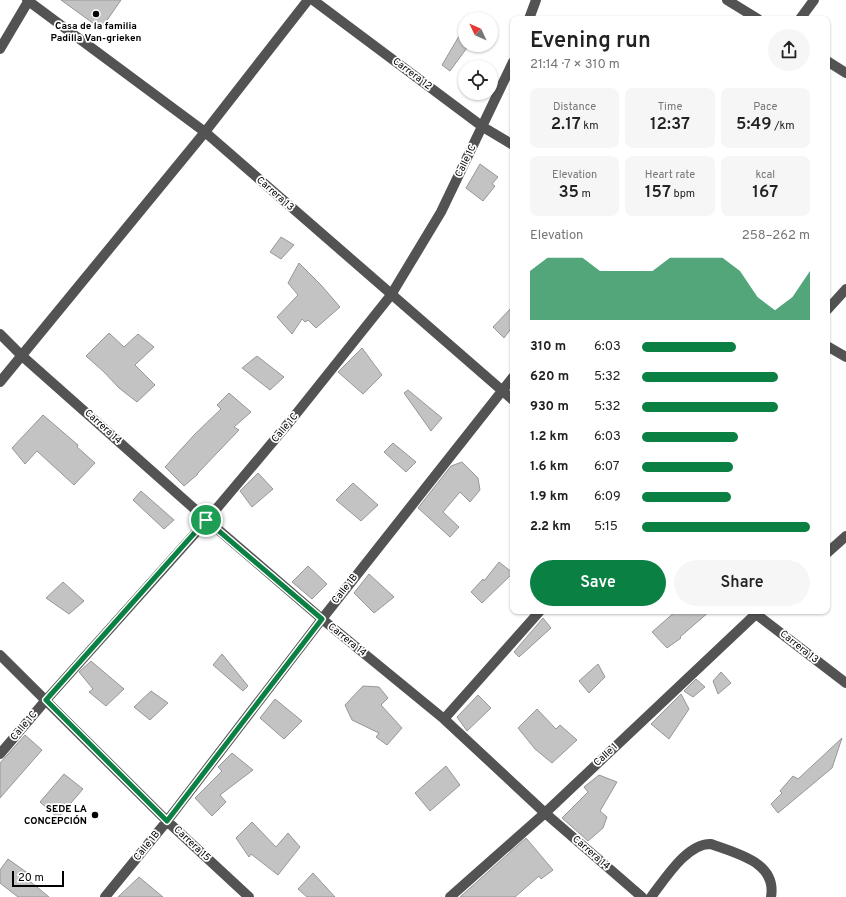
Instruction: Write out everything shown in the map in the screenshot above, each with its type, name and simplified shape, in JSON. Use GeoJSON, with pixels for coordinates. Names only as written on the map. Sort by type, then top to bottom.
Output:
{"type":"FeatureCollection","features":[{"type":"Feature","properties":{"kind":"street"},"geometry":{"type":"LineString","coordinates":[[0,49],[28,0]]}},
{"type":"Feature","properties":{"kind":"street","name":"Carrera 13"},"geometry":{"type":"LineString","coordinates":[[28,0],[205,132],[510,398]]}},
{"type":"Feature","properties":{"kind":"street"},"geometry":{"type":"LineString","coordinates":[[0,382],[205,132],[308,0]]}},
{"type":"Feature","properties":{"kind":"street","name":"Carrera 12"},"geometry":{"type":"LineString","coordinates":[[313,0],[483,127],[510,143]]}},
{"type":"Feature","properties":{"kind":"street"},"geometry":{"type":"LineString","coordinates":[[530,16],[536,0]]}},
{"type":"Feature","properties":{"kind":"street"},"geometry":{"type":"LineString","coordinates":[[727,0],[753,16]]}},
{"type":"Feature","properties":{"kind":"street"},"geometry":{"type":"LineString","coordinates":[[802,16],[814,0]]}},
{"type":"Feature","properties":{"kind":"street"},"geometry":{"type":"LineString","coordinates":[[830,63],[846,73]]}},
{"type":"Feature","properties":{"kind":"street","name":"Calle 1C"},"geometry":{"type":"LineString","coordinates":[[0,754],[206,520],[292,419],[391,295],[441,212],[510,68]]}},
{"type":"Feature","properties":{"kind":"street"},"geometry":{"type":"LineString","coordinates":[[830,307],[846,289]]}},
{"type":"Feature","properties":{"kind":"street","name":"Carrera 14"},"geometry":{"type":"LineString","coordinates":[[0,334],[21,355],[206,520],[322,619],[444,719],[545,813],[642,897]]}},
{"type":"Feature","properties":{"kind":"street"},"geometry":{"type":"LineString","coordinates":[[830,348],[846,358]]}},
{"type":"Feature","properties":{"kind":"street","name":"Calle 1B"},"geometry":{"type":"LineString","coordinates":[[105,897],[167,821],[322,619],[510,381]]}},
{"type":"Feature","properties":{"kind":"street"},"geometry":{"type":"LineString","coordinates":[[830,550],[846,536]]}},
{"type":"Feature","properties":{"kind":"street"},"geometry":{"type":"LineString","coordinates":[[444,719],[537,614]]}},
{"type":"Feature","properties":{"kind":"street","name":"Calle 1"},"geometry":{"type":"LineString","coordinates":[[450,897],[545,813],[754,614]]}},
{"type":"Feature","properties":{"kind":"street","name":"Carrera 13"},"geometry":{"type":"LineString","coordinates":[[758,614],[846,684]]}},
{"type":"Feature","properties":{"kind":"street","name":"Carrera 15"},"geometry":{"type":"LineString","coordinates":[[0,655],[167,821],[248,897]]}},
{"type":"Feature","properties":{"kind":"street"},"geometry":{"type":"LineString","coordinates":[[652,897],[687,853],[696,847],[706,844],[711,844],[750,859],[763,869],[772,885],[771,897]]}},
{"type":"Feature","properties":{"kind":"building","name":"Casa de la familia Padilla Van-grieken"},"geometry":{"type":"Polygon","coordinates":[[[61,0],[121,0],[101,29],[61,0]]]}},
{"type":"Feature","properties":{"kind":"building"},"geometry":{"type":"Polygon","coordinates":[[[458,38],[458,52],[464,52],[450,71],[442,65],[458,38]]]}},
{"type":"Feature","properties":{"kind":"building"},"geometry":{"type":"Polygon","coordinates":[[[480,164],[498,177],[492,184],[495,186],[483,201],[466,188],[480,164]]]}},
{"type":"Feature","properties":{"kind":"building"},"geometry":{"type":"Polygon","coordinates":[[[281,237],[294,245],[281,259],[270,252],[281,237]]]}},
{"type":"Feature","properties":{"kind":"building"},"geometry":{"type":"Polygon","coordinates":[[[299,263],[340,307],[316,328],[308,320],[305,322],[302,319],[292,334],[277,317],[298,295],[288,283],[299,263]]]}},
{"type":"Feature","properties":{"kind":"building"},"geometry":{"type":"Polygon","coordinates":[[[510,309],[510,330],[504,338],[493,327],[510,309]]]}},
{"type":"Feature","properties":{"kind":"building"},"geometry":{"type":"Polygon","coordinates":[[[109,333],[124,347],[138,334],[154,347],[135,365],[155,385],[137,402],[119,388],[86,356],[109,333]]]}},
{"type":"Feature","properties":{"kind":"building"},"geometry":{"type":"Polygon","coordinates":[[[362,348],[382,375],[363,394],[338,372],[362,348]]]}},
{"type":"Feature","properties":{"kind":"building"},"geometry":{"type":"Polygon","coordinates":[[[257,356],[284,377],[270,390],[242,368],[257,356]]]}},
{"type":"Feature","properties":{"kind":"building"},"geometry":{"type":"Polygon","coordinates":[[[408,390],[442,418],[431,431],[404,393],[408,390]]]}},
{"type":"Feature","properties":{"kind":"building"},"geometry":{"type":"Polygon","coordinates":[[[229,393],[251,412],[234,427],[239,430],[198,474],[184,486],[165,467],[195,434],[221,409],[217,405],[229,393]]]}},
{"type":"Feature","properties":{"kind":"building"},"geometry":{"type":"Polygon","coordinates":[[[43,415],[78,445],[77,447],[95,463],[74,485],[37,451],[25,464],[12,448],[43,415]]]}},
{"type":"Feature","properties":{"kind":"building"},"geometry":{"type":"Polygon","coordinates":[[[393,443],[416,462],[406,472],[384,452],[393,443]]]}},
{"type":"Feature","properties":{"kind":"building"},"geometry":{"type":"Polygon","coordinates":[[[462,462],[478,478],[480,490],[470,502],[460,492],[443,512],[459,527],[450,537],[418,508],[451,466],[462,462]]]}},
{"type":"Feature","properties":{"kind":"building"},"geometry":{"type":"Polygon","coordinates":[[[258,473],[273,489],[252,507],[240,491],[258,473]]]}},
{"type":"Feature","properties":{"kind":"building"},"geometry":{"type":"Polygon","coordinates":[[[353,483],[378,505],[361,521],[336,500],[353,483]]]}},
{"type":"Feature","properties":{"kind":"building"},"geometry":{"type":"Polygon","coordinates":[[[141,491],[174,520],[164,529],[133,500],[141,491]]]}},
{"type":"Feature","properties":{"kind":"building"},"geometry":{"type":"Polygon","coordinates":[[[499,562],[510,571],[510,576],[482,603],[471,592],[483,579],[484,581],[499,562]]]}},
{"type":"Feature","properties":{"kind":"building"},"geometry":{"type":"Polygon","coordinates":[[[308,566],[327,584],[312,599],[292,582],[308,566]]]}},
{"type":"Feature","properties":{"kind":"building"},"geometry":{"type":"Polygon","coordinates":[[[369,574],[394,597],[374,613],[354,593],[369,574]]]}},
{"type":"Feature","properties":{"kind":"building"},"geometry":{"type":"Polygon","coordinates":[[[63,582],[84,601],[69,614],[46,598],[63,582]]]}},
{"type":"Feature","properties":{"kind":"building"},"geometry":{"type":"Polygon","coordinates":[[[673,614],[707,614],[680,637],[681,638],[667,648],[652,632],[673,614]]]}},
{"type":"Feature","properties":{"kind":"building"},"geometry":{"type":"Polygon","coordinates":[[[543,618],[551,628],[519,657],[514,652],[543,618]]]}},
{"type":"Feature","properties":{"kind":"building"},"geometry":{"type":"Polygon","coordinates":[[[222,654],[248,686],[243,691],[213,665],[222,654]]]}},
{"type":"Feature","properties":{"kind":"building"},"geometry":{"type":"Polygon","coordinates":[[[91,661],[124,689],[106,706],[89,692],[93,689],[79,672],[91,661]]]}},
{"type":"Feature","properties":{"kind":"building"},"geometry":{"type":"Polygon","coordinates":[[[598,664],[605,677],[589,693],[579,681],[598,664]]]}},
{"type":"Feature","properties":{"kind":"building"},"geometry":{"type":"Polygon","coordinates":[[[721,672],[731,683],[718,694],[713,681],[721,672]]]}},
{"type":"Feature","properties":{"kind":"building"},"geometry":{"type":"Polygon","coordinates":[[[696,679],[705,687],[693,697],[684,691],[696,679]]]}},
{"type":"Feature","properties":{"kind":"building"},"geometry":{"type":"Polygon","coordinates":[[[363,686],[379,687],[388,698],[381,705],[402,728],[387,745],[376,737],[379,733],[352,720],[345,705],[363,686]]]}},
{"type":"Feature","properties":{"kind":"building"},"geometry":{"type":"Polygon","coordinates":[[[151,691],[168,703],[150,720],[134,707],[151,691]]]}},
{"type":"Feature","properties":{"kind":"building"},"geometry":{"type":"Polygon","coordinates":[[[681,694],[689,709],[669,739],[651,724],[681,694]]]}},
{"type":"Feature","properties":{"kind":"building"},"geometry":{"type":"Polygon","coordinates":[[[478,695],[491,708],[467,731],[457,717],[478,695]]]}},
{"type":"Feature","properties":{"kind":"building"},"geometry":{"type":"Polygon","coordinates":[[[275,699],[302,721],[284,739],[260,718],[275,699]]]}},
{"type":"Feature","properties":{"kind":"building"},"geometry":{"type":"Polygon","coordinates":[[[537,709],[556,729],[560,725],[577,740],[552,763],[535,749],[518,728],[537,709]]]}},
{"type":"Feature","properties":{"kind":"building"},"geometry":{"type":"Polygon","coordinates":[[[25,735],[42,750],[0,798],[0,763],[25,735]]]}},
{"type":"Feature","properties":{"kind":"building"},"geometry":{"type":"Polygon","coordinates":[[[842,738],[832,768],[778,813],[771,804],[782,793],[780,791],[793,776],[798,779],[842,738]]]}},
{"type":"Feature","properties":{"kind":"building"},"geometry":{"type":"Polygon","coordinates":[[[232,753],[253,770],[220,795],[226,802],[212,816],[195,798],[222,771],[218,767],[232,753]]]}},
{"type":"Feature","properties":{"kind":"building"},"geometry":{"type":"Polygon","coordinates":[[[446,766],[460,785],[430,811],[415,793],[446,766]]]}},
{"type":"Feature","properties":{"kind":"building"},"geometry":{"type":"Polygon","coordinates":[[[64,774],[83,789],[58,818],[40,802],[64,774]]]}},
{"type":"Feature","properties":{"kind":"building"},"geometry":{"type":"Polygon","coordinates":[[[599,775],[617,782],[600,811],[607,817],[603,828],[588,841],[562,818],[588,792],[584,787],[599,775]]]}},
{"type":"Feature","properties":{"kind":"building"},"geometry":{"type":"Polygon","coordinates":[[[252,822],[276,847],[288,833],[300,847],[278,875],[251,854],[249,857],[236,838],[252,822]]]}},
{"type":"Feature","properties":{"kind":"building"},"geometry":{"type":"Polygon","coordinates":[[[526,838],[553,870],[541,879],[539,876],[515,897],[460,897],[526,838]]]}},
{"type":"Feature","properties":{"kind":"building"},"geometry":{"type":"Polygon","coordinates":[[[8,859],[29,874],[26,878],[49,897],[18,897],[0,883],[0,870],[8,859]]]}},
{"type":"Feature","properties":{"kind":"building"},"geometry":{"type":"Polygon","coordinates":[[[313,873],[335,897],[307,897],[298,889],[313,873]]]}},
{"type":"Feature","properties":{"kind":"building"},"geometry":{"type":"Polygon","coordinates":[[[139,877],[163,897],[118,897],[139,877]]]}},
{"type":"Feature","properties":{"kind":"place","name":"Casa de la familia Padilla Van-grieken"},"geometry":{"type":"Point","coordinates":[96,14]}},
{"type":"Feature","properties":{"kind":"place","name":"SEDE LA CONCEPCIÓN"},"geometry":{"type":"Point","coordinates":[95,815]}},
{"type":"Feature","properties":{"kind":"route"},"geometry":{"type":"LineString","coordinates":[[206,520],[322,619],[167,821],[46,700],[206,520]]}}]}
